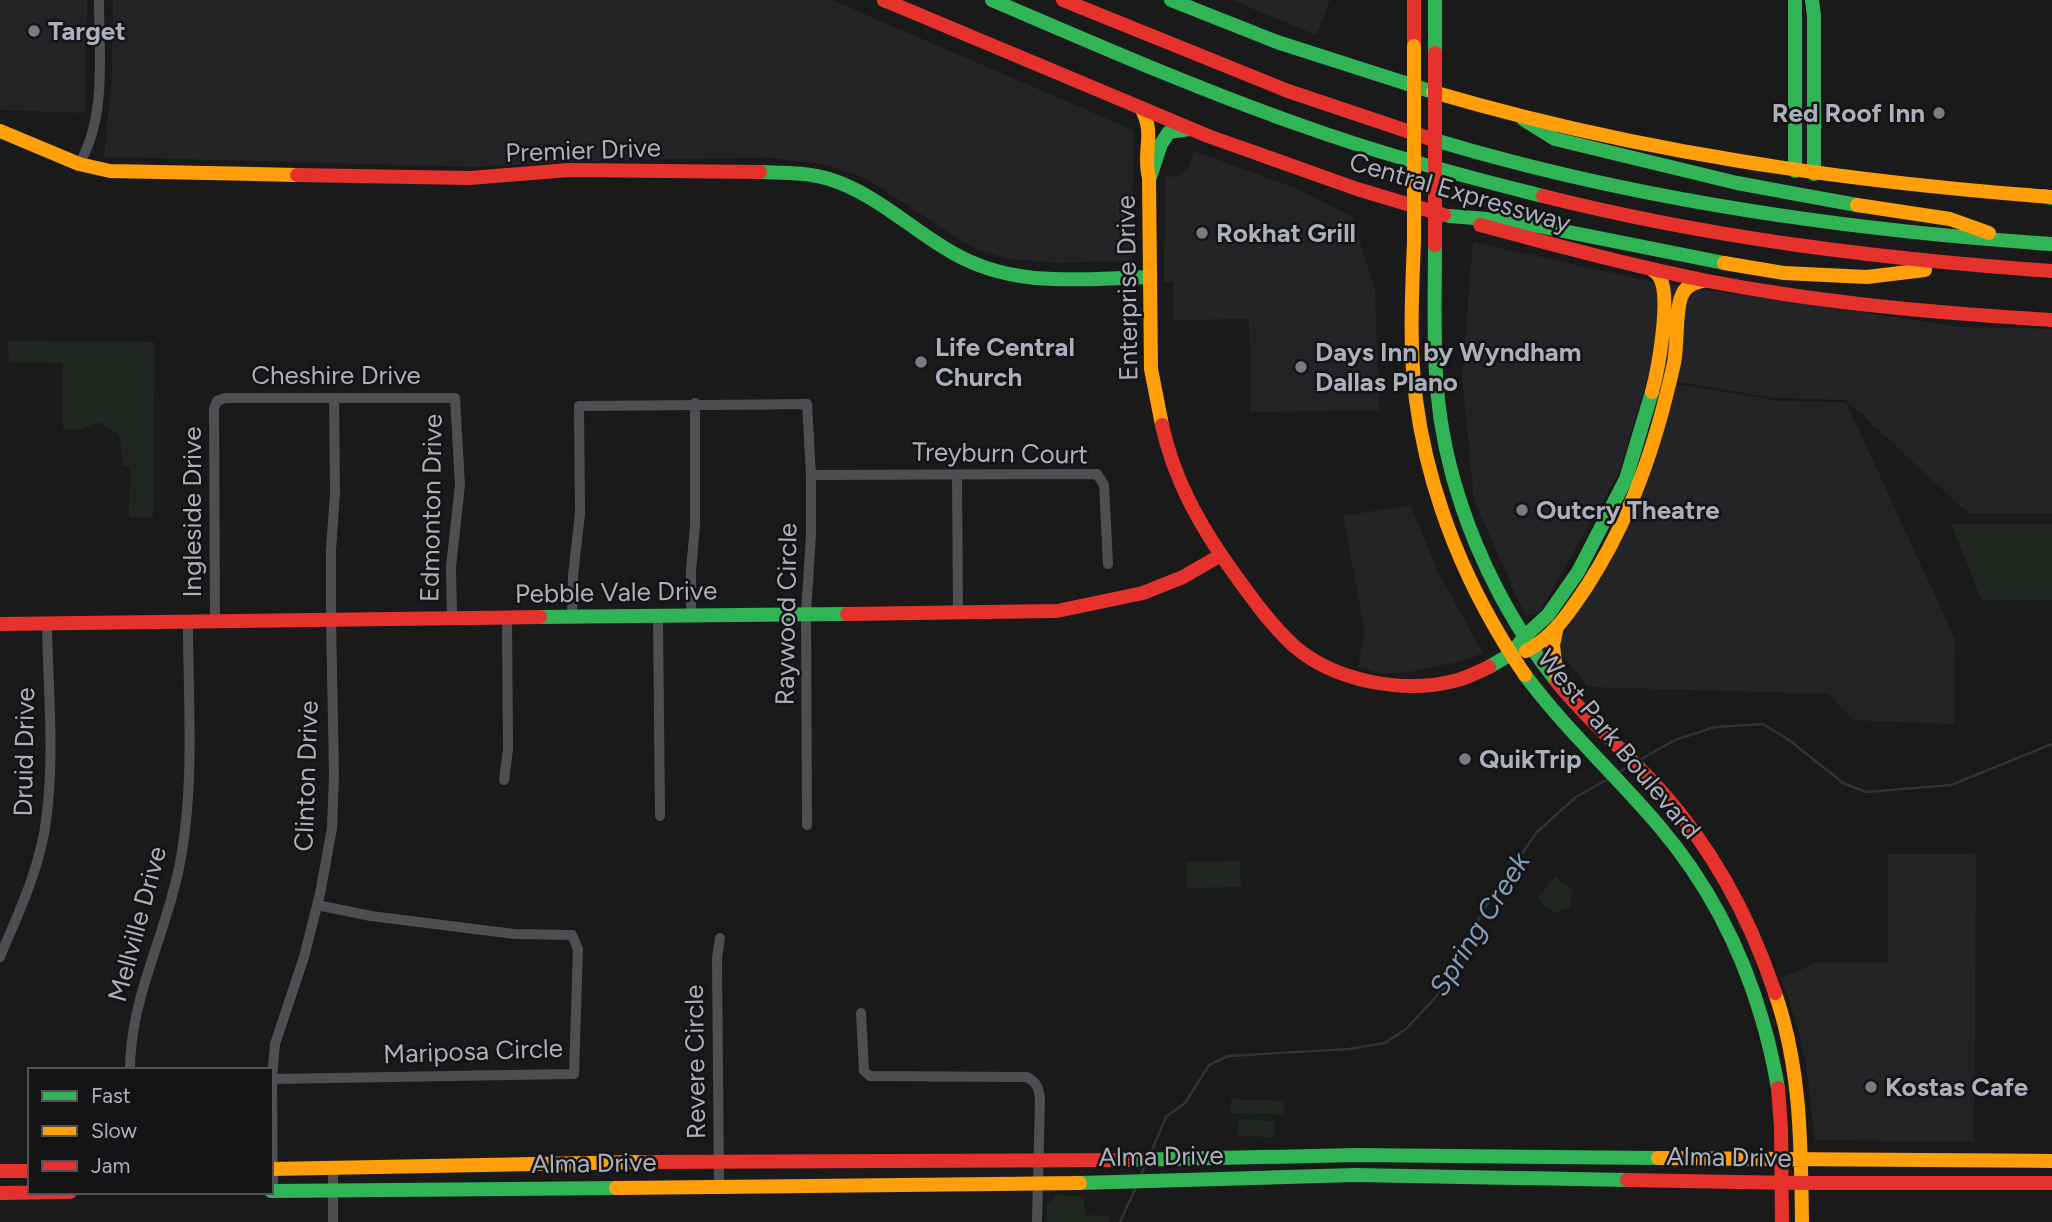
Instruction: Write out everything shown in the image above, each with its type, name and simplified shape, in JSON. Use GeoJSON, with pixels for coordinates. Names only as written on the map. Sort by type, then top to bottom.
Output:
{"type":"FeatureCollection","features":[{"type":"Feature","properties":{"kind":"main road","name":"Central Expressway"},"geometry":{"type":"LineString","coordinates":[[885,0],[1191,129],[1357,189],[1449,216],[1707,281],[1882,307],[1956,315],[2052,320]]}},
{"type":"Feature","properties":{"kind":"main road","name":"Central Expressway"},"geometry":{"type":"LineString","coordinates":[[992,0],[1234,101],[1339,138],[1469,178],[1590,208],[1723,235],[1846,253],[1956,265],[2052,271]]}},
{"type":"Feature","properties":{"kind":"main road","name":"Central Expressway"},"geometry":{"type":"LineString","coordinates":[[1063,0],[1272,86],[1400,130],[1518,164],[1643,192],[1781,217],[1899,232],[2052,244]]}},
{"type":"Feature","properties":{"kind":"main road"},"geometry":{"type":"LineString","coordinates":[[1171,0],[1339,64],[1523,119],[1669,150],[1814,174],[1909,186],[2049,197]]}},
{"type":"Feature","properties":{"kind":"main road","name":"West Park Boulevard"},"geometry":{"type":"LineString","coordinates":[[1414,0],[1413,363],[1416,401],[1436,493],[1457,551],[1480,600],[1511,654],[1547,702],[1678,849],[1707,893],[1731,939],[1759,1016],[1774,1070],[1779,1100],[1782,1222]]}},
{"type":"Feature","properties":{"kind":"main road","name":"West Park Boulevard"},"geometry":{"type":"LineString","coordinates":[[1435,0],[1434,244],[1437,391],[1447,450],[1462,505],[1491,575],[1534,650],[1558,681],[1660,791],[1696,835],[1764,957],[1776,992],[1796,1081],[1802,1222]]}},
{"type":"Feature","properties":{"kind":"main road"},"geometry":{"type":"LineString","coordinates":[[1795,171],[1796,0]]}},
{"type":"Feature","properties":{"kind":"main road"},"geometry":{"type":"LineString","coordinates":[[1812,0],[1814,174]]}},
{"type":"Feature","properties":{"kind":"main road"},"geometry":{"type":"LineString","coordinates":[[1796,41],[1814,41]]}},
{"type":"Feature","properties":{"kind":"main road","name":"Enterprise Drive"},"geometry":{"type":"LineString","coordinates":[[1142,108],[1152,129],[1146,154],[1146,171],[1149,178]]}},
{"type":"Feature","properties":{"kind":"main road"},"geometry":{"type":"LineString","coordinates":[[1523,119],[1555,139],[1737,183],[1950,219],[2016,242]]}},
{"type":"Feature","properties":{"kind":"main road","name":"Enterprise Drive"},"geometry":{"type":"LineString","coordinates":[[1191,129],[1169,132],[1161,144],[1149,178],[1151,369],[1160,418],[1187,501],[1221,555],[1276,629],[1308,657],[1343,674],[1393,687],[1427,685],[1468,677],[1511,654],[1558,603],[1608,532]]}},
{"type":"Feature","properties":{"kind":"main road","name":"Premier Drive"},"geometry":{"type":"LineString","coordinates":[[0,131],[79,164],[110,171],[471,178],[569,170],[803,173],[838,182],[857,191],[948,251],[983,267],[1023,276],[1150,277]]}},
{"type":"Feature","properties":{"kind":"main road"},"geometry":{"type":"LineString","coordinates":[[1449,216],[1527,223],[1690,258],[1784,273],[1867,277],[1956,265]]}},
{"type":"Feature","properties":{"kind":"main road"},"geometry":{"type":"LineString","coordinates":[[1651,269],[1660,277],[1664,291],[1661,387]]}},
{"type":"Feature","properties":{"kind":"main road"},"geometry":{"type":"LineString","coordinates":[[1511,654],[1534,650],[1558,626],[1591,579],[1677,340],[1683,292],[1693,283],[1707,281]]}},
{"type":"Feature","properties":{"kind":"main road","name":"Pebble Vale Drive"},"geometry":{"type":"LineString","coordinates":[[0,624],[1057,611],[1102,604],[1176,582],[1221,555]]}},
{"type":"Feature","properties":{"kind":"main road"},"geometry":{"type":"LineString","coordinates":[[1558,626],[1553,645],[1558,681]]}},
{"type":"Feature","properties":{"kind":"main road"},"geometry":{"type":"LineString","coordinates":[[1694,872],[1713,862]]}},
{"type":"Feature","properties":{"kind":"main road"},"geometry":{"type":"LineString","coordinates":[[1287,1156],[1288,1177]]}},
{"type":"Feature","properties":{"kind":"main road","name":"Alma Drive"},"geometry":{"type":"LineString","coordinates":[[273,1169],[719,1160],[1113,1161],[1287,1156],[2052,1161]]}},
{"type":"Feature","properties":{"kind":"main road"},"geometry":{"type":"LineString","coordinates":[[1549,1157],[1550,1178]]}},
{"type":"Feature","properties":{"kind":"main road"},"geometry":{"type":"LineString","coordinates":[[1983,1161],[1983,1183]]}},
{"type":"Feature","properties":{"kind":"main road"},"geometry":{"type":"LineString","coordinates":[[0,1171],[28,1171]]}},
{"type":"Feature","properties":{"kind":"main road","name":"Alma Drive"},"geometry":{"type":"LineString","coordinates":[[273,1191],[1102,1183],[1355,1175],[1801,1183],[2052,1183]]}},
{"type":"Feature","properties":{"kind":"main road"},"geometry":{"type":"LineString","coordinates":[[0,1193],[28,1193]]}},
{"type":"Feature","properties":{"kind":"street"},"geometry":{"type":"LineString","coordinates":[[79,164],[87,151],[96,112],[99,80],[99,0]]}},
{"type":"Feature","properties":{"kind":"street","name":"Cheshire Drive"},"geometry":{"type":"LineString","coordinates":[[217,401],[225,398],[455,398]]}},
{"type":"Feature","properties":{"kind":"street","name":"Edmonton Drive"},"geometry":{"type":"LineString","coordinates":[[452,618],[451,567],[460,485],[455,398]]}},
{"type":"Feature","properties":{"kind":"street","name":"Clinton Drive"},"geometry":{"type":"LineString","coordinates":[[273,1068],[275,1044],[317,905],[332,828],[331,550],[335,493],[334,399]]}},
{"type":"Feature","properties":{"kind":"street","name":"Ingleside Drive"},"geometry":{"type":"LineString","coordinates":[[215,622],[214,410],[217,401]]}},
{"type":"Feature","properties":{"kind":"street"},"geometry":{"type":"LineString","coordinates":[[572,617],[573,576],[580,513],[579,406],[695,403],[695,525],[691,616]]}},
{"type":"Feature","properties":{"kind":"street","name":"Raywood Circle"},"geometry":{"type":"LineString","coordinates":[[695,403],[807,404],[811,475],[811,535],[806,614],[807,825]]}},
{"type":"Feature","properties":{"kind":"street","name":"Treyburn Court"},"geometry":{"type":"LineString","coordinates":[[811,475],[1097,474],[1104,485],[1108,564]]}},
{"type":"Feature","properties":{"kind":"street"},"geometry":{"type":"LineString","coordinates":[[957,475],[958,612]]}},
{"type":"Feature","properties":{"kind":"street"},"geometry":{"type":"LineString","coordinates":[[658,616],[660,816]]}},
{"type":"Feature","properties":{"kind":"street"},"geometry":{"type":"LineString","coordinates":[[504,780],[508,750],[507,618]]}},
{"type":"Feature","properties":{"kind":"street","name":"Mellville Drive"},"geometry":{"type":"LineString","coordinates":[[130,1068],[135,1019],[174,890],[184,835],[189,783],[188,622]]}},
{"type":"Feature","properties":{"kind":"street","name":"Druid Drive"},"geometry":{"type":"LineString","coordinates":[[0,957],[23,903],[46,824],[50,782],[47,624]]}},
{"type":"Feature","properties":{"kind":"street","name":"Mariposa Circle"},"geometry":{"type":"LineString","coordinates":[[273,1079],[575,1074],[578,948],[572,935],[514,934],[317,905]]}},
{"type":"Feature","properties":{"kind":"street","name":"Revere Circle"},"geometry":{"type":"LineString","coordinates":[[719,1186],[717,958],[720,938]]}},
{"type":"Feature","properties":{"kind":"street"},"geometry":{"type":"LineString","coordinates":[[861,1013],[862,1062],[864,1071],[870,1076],[1027,1077],[1035,1081],[1040,1100],[1037,1222]]}},
{"type":"Feature","properties":{"kind":"street"},"geometry":{"type":"LineString","coordinates":[[333,1168],[333,1222]]}},
{"type":"Feature","properties":{"kind":"shaded area"},"geometry":{"type":"Polygon","coordinates":[[[0,0],[87,0],[85,113],[0,110],[0,0]]]}},
{"type":"Feature","properties":{"kind":"shaded area"},"geometry":{"type":"Polygon","coordinates":[[[113,0],[832,0],[1133,130],[1132,261],[1057,263],[1010,259],[978,250],[869,180],[828,165],[770,158],[615,160],[473,167],[104,157],[112,79],[113,0]]]}},
{"type":"Feature","properties":{"kind":"shaded area"},"geometry":{"type":"Polygon","coordinates":[[[1232,0],[1330,0],[1316,35],[1232,0]]]}},
{"type":"Feature","properties":{"kind":"shaded area"},"geometry":{"type":"Polygon","coordinates":[[[1194,151],[1298,189],[1352,216],[1375,291],[1379,410],[1251,412],[1249,319],[1173,320],[1173,282],[1164,282],[1165,176],[1179,177],[1188,168],[1194,151]]]}},
{"type":"Feature","properties":{"kind":"shaded area"},"geometry":{"type":"Polygon","coordinates":[[[1473,242],[1653,282],[1961,327],[2052,329],[2052,513],[1968,513],[1846,400],[1775,398],[1648,377],[1618,475],[1538,614],[1525,615],[1474,500],[1462,377],[1473,242]]]}},
{"type":"Feature","properties":{"kind":"shaded area"},"geometry":{"type":"Polygon","coordinates":[[[8,341],[154,342],[153,517],[129,517],[130,466],[122,466],[118,435],[101,423],[83,429],[63,429],[63,363],[9,362],[8,341]]]}},
{"type":"Feature","properties":{"kind":"shaded area"},"geometry":{"type":"Polygon","coordinates":[[[1676,384],[1781,401],[1846,402],[1955,639],[1954,724],[1853,720],[1829,694],[1588,687],[1556,647],[1631,522],[1676,384]]]}},
{"type":"Feature","properties":{"kind":"shaded area"},"geometry":{"type":"Polygon","coordinates":[[[1410,505],[1439,574],[1483,653],[1457,662],[1404,673],[1378,673],[1358,667],[1365,632],[1343,516],[1410,505]]]}},
{"type":"Feature","properties":{"kind":"shaded area"},"geometry":{"type":"Polygon","coordinates":[[[1952,524],[2052,524],[2052,600],[1981,600],[1952,524]]]}},
{"type":"Feature","properties":{"kind":"shaded area"},"geometry":{"type":"Polygon","coordinates":[[[1888,854],[1976,854],[1974,1142],[1815,1140],[1806,1063],[1781,978],[1816,963],[1888,962],[1888,854]]]}},
{"type":"Feature","properties":{"kind":"shaded area"},"geometry":{"type":"Polygon","coordinates":[[[1240,861],[1241,887],[1187,888],[1186,862],[1240,861]]]}},
{"type":"Feature","properties":{"kind":"shaded area"},"geometry":{"type":"Polygon","coordinates":[[[1556,876],[1573,891],[1570,908],[1554,913],[1537,898],[1556,876]]]}},
{"type":"Feature","properties":{"kind":"shaded area"},"geometry":{"type":"Polygon","coordinates":[[[1231,1099],[1285,1101],[1284,1115],[1258,1113],[1258,1102],[1257,1114],[1231,1113],[1231,1099]]]}},
{"type":"Feature","properties":{"kind":"shaded area"},"geometry":{"type":"Polygon","coordinates":[[[1239,1119],[1274,1121],[1274,1137],[1238,1136],[1239,1119]]]}},
{"type":"Feature","properties":{"kind":"shaded area"},"geometry":{"type":"Polygon","coordinates":[[[1056,1195],[1084,1196],[1085,1215],[1110,1216],[1108,1222],[1046,1222],[1047,1203],[1056,1195]]]}},
{"type":"Feature","properties":{"kind":"waterway","name":"Spring Creek"},"geometry":{"type":"LineString","coordinates":[[1638,761],[1675,740],[1715,727],[1763,724],[1789,740],[1843,783],[1866,792],[1951,785],[2052,744]]}},
{"type":"Feature","properties":{"kind":"waterway","name":"Spring Creek"},"geometry":{"type":"LineString","coordinates":[[1616,774],[1629,766]]}},
{"type":"Feature","properties":{"kind":"waterway","name":"Spring Creek"},"geometry":{"type":"LineString","coordinates":[[1150,1155],[1166,1117],[1185,1103],[1209,1065],[1228,1056],[1349,1049],[1385,1043],[1406,1029],[1444,988],[1484,909],[1537,832],[1576,797],[1608,779]]}},
{"type":"Feature","properties":{"kind":"waterway","name":"Spring Creek"},"geometry":{"type":"LineString","coordinates":[[1140,1177],[1146,1164]]}},
{"type":"Feature","properties":{"kind":"waterway","name":"Spring Creek"},"geometry":{"type":"LineString","coordinates":[[1120,1222],[1136,1187]]}},
{"type":"Feature","properties":{"kind":"traffic: fast"},"geometry":{"type":"LineString","coordinates":[[992,0],[1263,112],[1362,146],[1543,196]]}},
{"type":"Feature","properties":{"kind":"traffic: fast"},"geometry":{"type":"LineString","coordinates":[[1171,0],[1277,42],[1433,92]]}},
{"type":"Feature","properties":{"kind":"traffic: fast"},"geometry":{"type":"LineString","coordinates":[[1435,0],[1435,53]]}},
{"type":"Feature","properties":{"kind":"traffic: fast"},"geometry":{"type":"LineString","coordinates":[[1795,0],[1795,171]]}},
{"type":"Feature","properties":{"kind":"traffic: fast"},"geometry":{"type":"LineString","coordinates":[[1812,0],[1814,174]]}},
{"type":"Feature","properties":{"kind":"traffic: fast"},"geometry":{"type":"LineString","coordinates":[[1523,119],[1555,139],[1737,183],[1857,205]]}},
{"type":"Feature","properties":{"kind":"traffic: fast"},"geometry":{"type":"LineString","coordinates":[[1150,177],[1161,144],[1169,132],[1190,129]]}},
{"type":"Feature","properties":{"kind":"traffic: fast"},"geometry":{"type":"LineString","coordinates":[[1431,139],[1584,179],[1738,209],[1895,230],[2052,244]]}},
{"type":"Feature","properties":{"kind":"traffic: fast"},"geometry":{"type":"LineString","coordinates":[[760,172],[812,175],[849,187],[869,197],[961,257],[1001,272],[1043,279],[1150,277]]}},
{"type":"Feature","properties":{"kind":"traffic: fast"},"geometry":{"type":"LineString","coordinates":[[2044,196],[2052,198]]}},
{"type":"Feature","properties":{"kind":"traffic: fast"},"geometry":{"type":"LineString","coordinates":[[1449,216],[1513,221],[1724,263]]}},
{"type":"Feature","properties":{"kind":"traffic: fast"},"geometry":{"type":"LineString","coordinates":[[1435,245],[1437,389],[1450,468],[1476,544],[1493,581],[1512,616],[1557,682]]}},
{"type":"Feature","properties":{"kind":"traffic: fast"},"geometry":{"type":"LineString","coordinates":[[1489,667],[1511,654],[1525,636],[1548,615],[1578,572],[1626,479],[1652,392]]}},
{"type":"Feature","properties":{"kind":"traffic: fast"},"geometry":{"type":"LineString","coordinates":[[540,617],[847,614]]}},
{"type":"Feature","properties":{"kind":"traffic: fast"},"geometry":{"type":"LineString","coordinates":[[1525,675],[1659,826],[1702,885],[1720,916],[1750,982],[1771,1052],[1778,1088]]}},
{"type":"Feature","properties":{"kind":"traffic: fast"},"geometry":{"type":"LineString","coordinates":[[1127,1160],[1356,1155],[1658,1158]]}},
{"type":"Feature","properties":{"kind":"traffic: fast"},"geometry":{"type":"LineString","coordinates":[[1080,1183],[1355,1175],[1627,1180]]}},
{"type":"Feature","properties":{"kind":"traffic: fast"},"geometry":{"type":"LineString","coordinates":[[273,1191],[616,1188]]}},
{"type":"Feature","properties":{"kind":"traffic: slow"},"geometry":{"type":"LineString","coordinates":[[1414,46],[1414,241]]}},
{"type":"Feature","properties":{"kind":"traffic: slow"},"geometry":{"type":"LineString","coordinates":[[1433,92],[1586,131],[1740,161],[1817,173],[2052,197]]}},
{"type":"Feature","properties":{"kind":"traffic: slow"},"geometry":{"type":"LineString","coordinates":[[1141,108],[1148,126],[1151,369],[1162,425]]}},
{"type":"Feature","properties":{"kind":"traffic: slow"},"geometry":{"type":"LineString","coordinates":[[0,131],[79,164],[110,171],[297,175]]}},
{"type":"Feature","properties":{"kind":"traffic: slow"},"geometry":{"type":"LineString","coordinates":[[1857,205],[1950,219],[1989,233]]}},
{"type":"Feature","properties":{"kind":"traffic: slow"},"geometry":{"type":"LineString","coordinates":[[1414,241],[1412,361],[1422,437],[1431,473],[1441,509],[1469,578],[1525,675]]}},
{"type":"Feature","properties":{"kind":"traffic: slow"},"geometry":{"type":"LineString","coordinates":[[1724,263],[1784,273],[1867,277],[1925,270]]}},
{"type":"Feature","properties":{"kind":"traffic: slow"},"geometry":{"type":"LineString","coordinates":[[1651,269],[1659,276],[1664,299],[1663,333],[1652,392]]}},
{"type":"Feature","properties":{"kind":"traffic: slow"},"geometry":{"type":"LineString","coordinates":[[1526,651],[1553,631],[1568,614],[1603,560],[1630,506],[1659,422],[1674,363],[1680,301],[1688,287],[1703,281]]}},
{"type":"Feature","properties":{"kind":"traffic: slow"},"geometry":{"type":"LineString","coordinates":[[1557,627],[1553,645],[1557,680]]}},
{"type":"Feature","properties":{"kind":"traffic: slow"},"geometry":{"type":"LineString","coordinates":[[1775,993],[1784,1021],[1795,1077],[1800,1135],[1802,1222]]}},
{"type":"Feature","properties":{"kind":"traffic: slow"},"geometry":{"type":"LineString","coordinates":[[1658,1158],[2052,1161]]}},
{"type":"Feature","properties":{"kind":"traffic: slow"},"geometry":{"type":"LineString","coordinates":[[273,1169],[643,1162]]}},
{"type":"Feature","properties":{"kind":"traffic: slow"},"geometry":{"type":"LineString","coordinates":[[616,1188],[1080,1183]]}},
{"type":"Feature","properties":{"kind":"traffic: jam"},"geometry":{"type":"LineString","coordinates":[[884,0],[1208,136],[1357,189],[1444,215]]}},
{"type":"Feature","properties":{"kind":"traffic: jam"},"geometry":{"type":"LineString","coordinates":[[1063,0],[1288,91],[1431,139]]}},
{"type":"Feature","properties":{"kind":"traffic: jam"},"geometry":{"type":"LineString","coordinates":[[1414,0],[1414,46]]}},
{"type":"Feature","properties":{"kind":"traffic: jam"},"geometry":{"type":"LineString","coordinates":[[1435,53],[1435,245]]}},
{"type":"Feature","properties":{"kind":"traffic: jam"},"geometry":{"type":"LineString","coordinates":[[297,175],[471,178],[569,170],[760,172]]}},
{"type":"Feature","properties":{"kind":"traffic: jam"},"geometry":{"type":"LineString","coordinates":[[1543,196],[1669,224],[1796,245],[2052,271]]}},
{"type":"Feature","properties":{"kind":"traffic: jam"},"geometry":{"type":"LineString","coordinates":[[1480,225],[1651,269],[1751,289],[1879,306],[2052,320]]}},
{"type":"Feature","properties":{"kind":"traffic: jam"},"geometry":{"type":"LineString","coordinates":[[1162,425],[1181,484],[1210,537],[1269,620],[1285,638],[1310,658],[1349,676],[1392,685],[1434,685],[1459,680],[1489,667]]}},
{"type":"Feature","properties":{"kind":"traffic: jam"},"geometry":{"type":"LineString","coordinates":[[847,614],[1057,611],[1143,593],[1183,577],[1221,555]]}},
{"type":"Feature","properties":{"kind":"traffic: jam"},"geometry":{"type":"LineString","coordinates":[[0,624],[540,617]]}},
{"type":"Feature","properties":{"kind":"traffic: jam"},"geometry":{"type":"LineString","coordinates":[[1557,682],[1660,790],[1697,836],[1742,911],[1775,993]]}},
{"type":"Feature","properties":{"kind":"traffic: jam"},"geometry":{"type":"LineString","coordinates":[[1778,1088],[1782,1222]]}},
{"type":"Feature","properties":{"kind":"traffic: jam"},"geometry":{"type":"LineString","coordinates":[[643,1162],[1127,1160]]}},
{"type":"Feature","properties":{"kind":"traffic: jam"},"geometry":{"type":"LineString","coordinates":[[0,1171],[28,1171]]}},
{"type":"Feature","properties":{"kind":"traffic: jam"},"geometry":{"type":"LineString","coordinates":[[1627,1180],[2052,1183]]}},
{"type":"Feature","properties":{"kind":"traffic: jam"},"geometry":{"type":"LineString","coordinates":[[0,1193],[28,1193]]}},
{"type":"Feature","properties":{"kind":"place","name":"Target"},"geometry":{"type":"Point","coordinates":[34,31]}},
{"type":"Feature","properties":{"kind":"place","name":"Red Roof Inn"},"geometry":{"type":"Point","coordinates":[1939,113]}},
{"type":"Feature","properties":{"kind":"place","name":"Rokhat Grill"},"geometry":{"type":"Point","coordinates":[1202,233]}},
{"type":"Feature","properties":{"kind":"place","name":"Life Central Church"},"geometry":{"type":"Point","coordinates":[921,362]}},
{"type":"Feature","properties":{"kind":"place","name":"Days Inn by Wyndham Dallas Plano"},"geometry":{"type":"Point","coordinates":[1301,367]}},
{"type":"Feature","properties":{"kind":"place","name":"Outcry Theatre"},"geometry":{"type":"Point","coordinates":[1522,510]}},
{"type":"Feature","properties":{"kind":"place","name":"QuikTrip"},"geometry":{"type":"Point","coordinates":[1465,759]}},
{"type":"Feature","properties":{"kind":"place","name":"Kostas Cafe"},"geometry":{"type":"Point","coordinates":[1871,1087]}}]}
